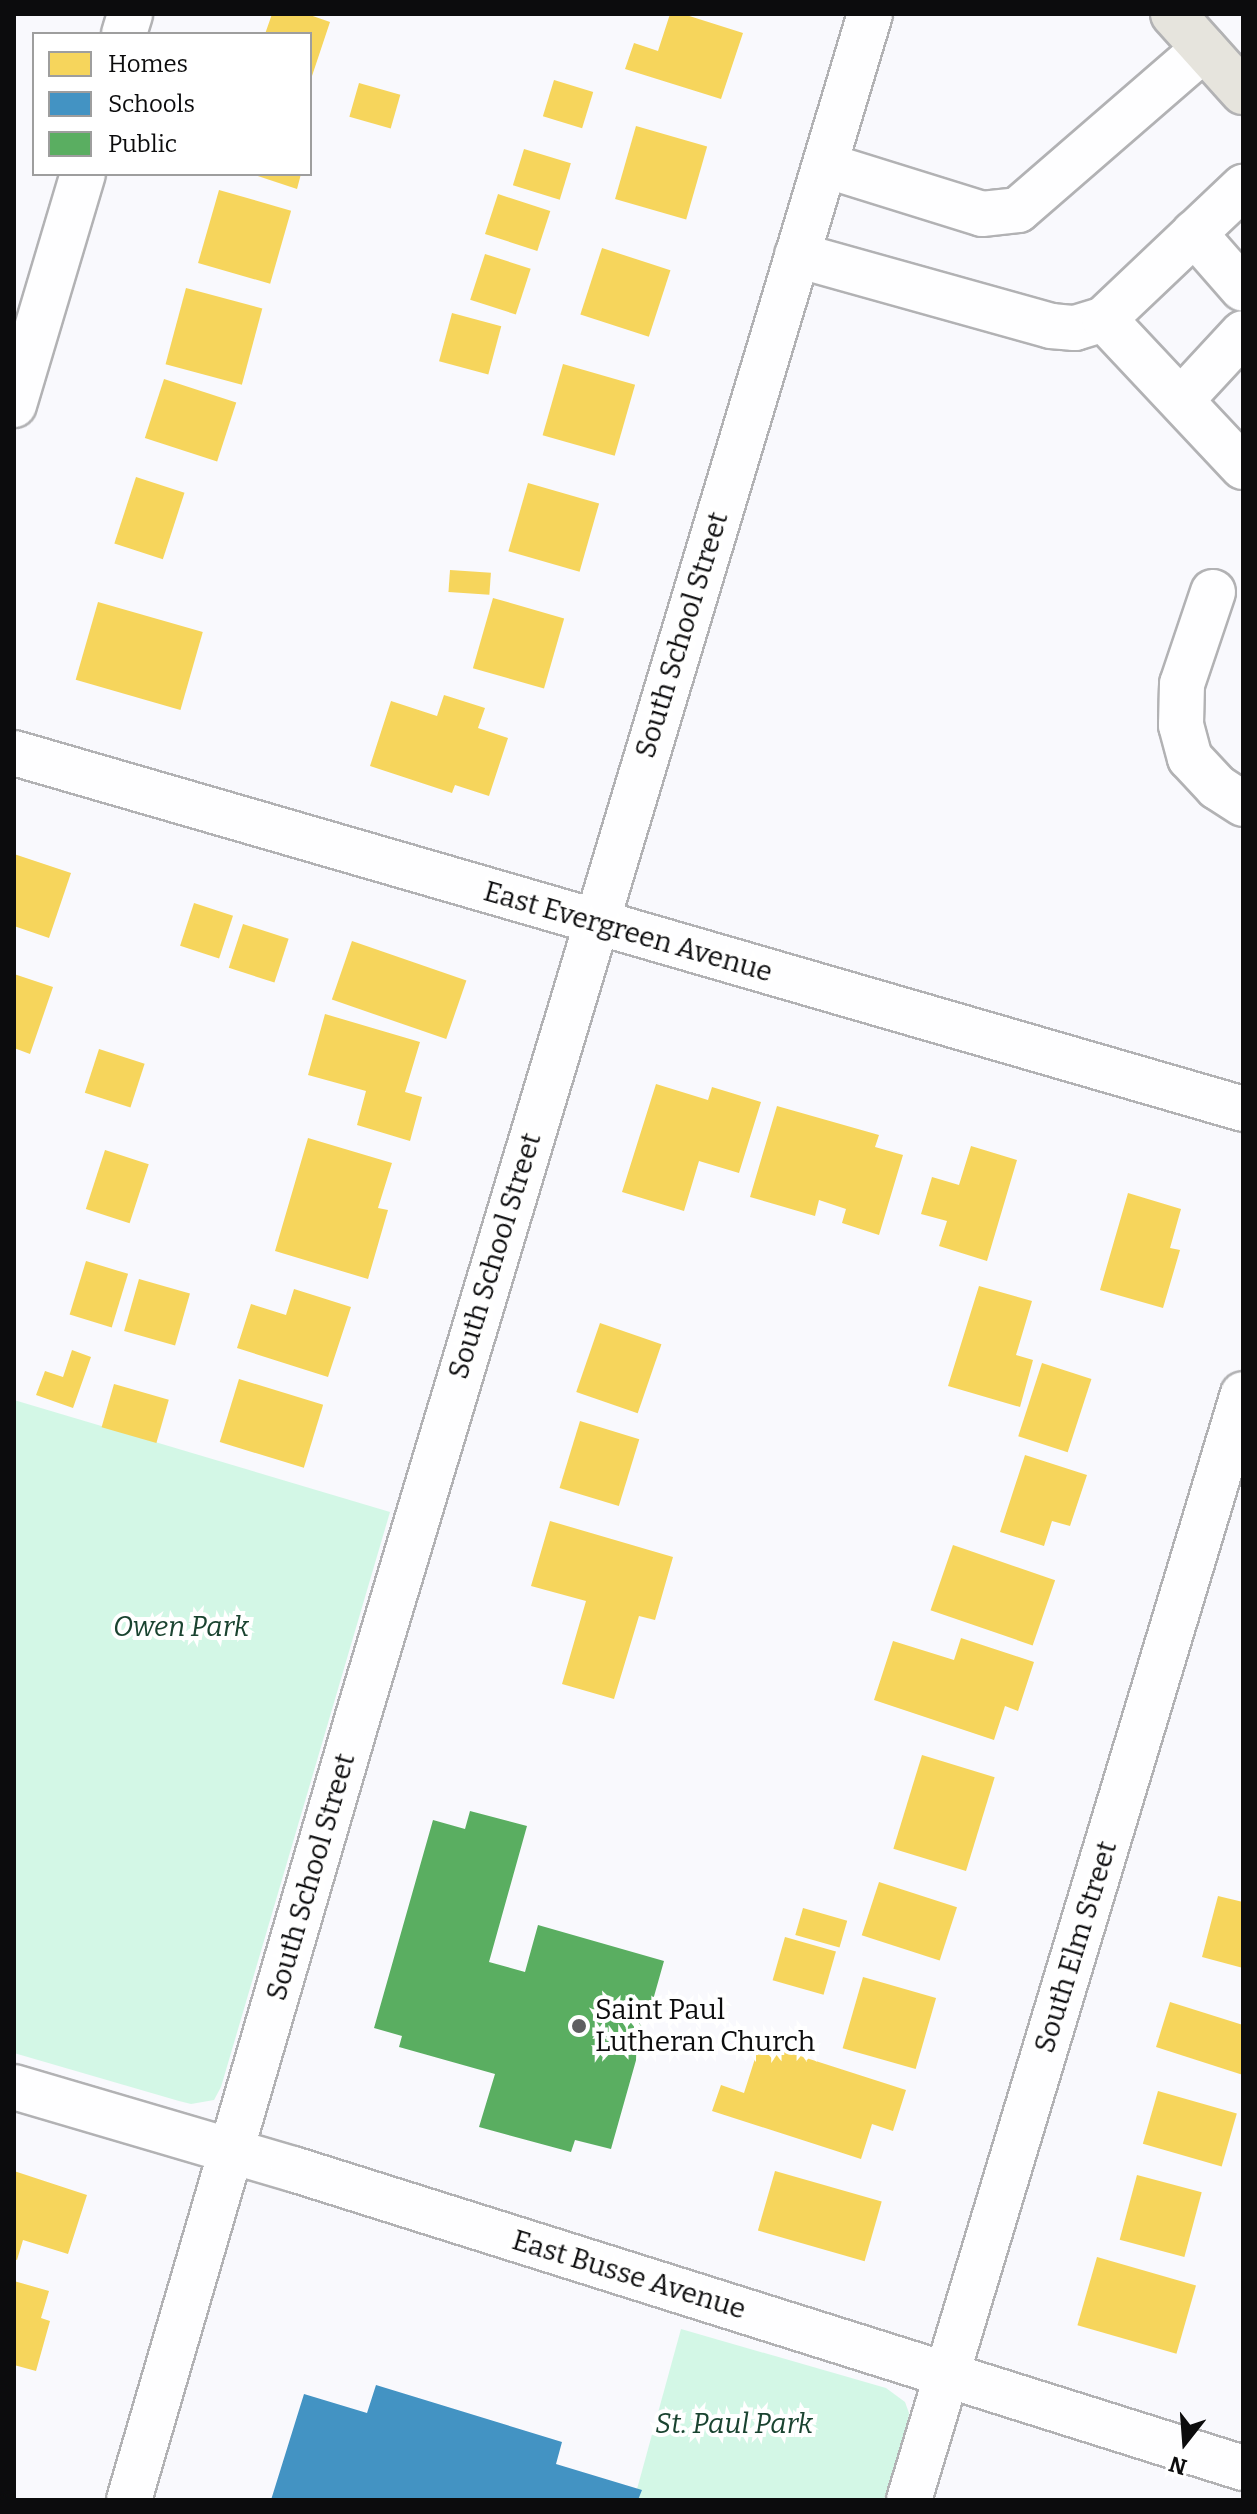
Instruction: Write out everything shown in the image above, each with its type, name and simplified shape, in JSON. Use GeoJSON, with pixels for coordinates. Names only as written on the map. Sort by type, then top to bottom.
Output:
{"type":"FeatureCollection","features":[{"type":"Feature","properties":{"kind":"main road"},"geometry":{"type":"LineString","coordinates":[[1173,14],[1243,92]]}},
{"type":"Feature","properties":{"kind":"street","name":"South School Street"},"geometry":{"type":"LineString","coordinates":[[129,2500],[596,924],[870,14]]}},
{"type":"Feature","properties":{"kind":"street"},"geometry":{"type":"LineString","coordinates":[[825,165],[982,214],[1018,210],[1204,49]]}},
{"type":"Feature","properties":{"kind":"street"},"geometry":{"type":"LineString","coordinates":[[14,405],[82,176]]}},
{"type":"Feature","properties":{"kind":"street"},"geometry":{"type":"LineString","coordinates":[[797,255],[1051,326],[1075,328],[1104,319],[1243,187]]}},
{"type":"Feature","properties":{"kind":"street"},"geometry":{"type":"LineString","coordinates":[[1194,233],[1243,289]]}},
{"type":"Feature","properties":{"kind":"street"},"geometry":{"type":"LineString","coordinates":[[1243,301],[1243,313]]}},
{"type":"Feature","properties":{"kind":"street"},"geometry":{"type":"LineString","coordinates":[[1104,319],[1243,467]]}},
{"type":"Feature","properties":{"kind":"street"},"geometry":{"type":"LineString","coordinates":[[1190,410],[1243,333]]}},
{"type":"Feature","properties":{"kind":"street"},"geometry":{"type":"LineString","coordinates":[[1190,410],[1243,379]]}},
{"type":"Feature","properties":{"kind":"street"},"geometry":{"type":"LineString","coordinates":[[1213,592],[1182,684],[1181,725],[1190,758],[1217,787],[1243,804]]}},
{"type":"Feature","properties":{"kind":"street","name":"East Evergreen Avenue"},"geometry":{"type":"LineString","coordinates":[[14,753],[1243,1109]]}},
{"type":"Feature","properties":{"kind":"street","name":"South Elm Street"},"geometry":{"type":"LineString","coordinates":[[909,2500],[1243,1394]]}},
{"type":"Feature","properties":{"kind":"street","name":"East Busse Avenue"},"geometry":{"type":"LineString","coordinates":[[14,2087],[231,2150],[1243,2468]]}},
{"type":"Feature","properties":{"kind":"green space","name":"Owen Park"},"geometry":{"type":"Polygon","coordinates":[[[14,1400],[390,1512],[221,2087],[214,2100],[191,2104],[14,2053],[14,1400]]]}},
{"type":"Feature","properties":{"kind":"green space","name":"St. Paul Park"},"geometry":{"type":"Polygon","coordinates":[[[681,2329],[886,2388],[905,2402],[909,2413],[908,2424],[884,2500],[634,2500],[681,2329]]]}},
{"type":"Feature","properties":{"kind":"building: Homes"},"geometry":{"type":"Polygon","coordinates":[[[272,14],[307,14],[330,22],[312,76],[312,32],[266,32],[272,14]]]}},
{"type":"Feature","properties":{"kind":"building: Homes"},"geometry":{"type":"Polygon","coordinates":[[[670,14],[683,14],[743,33],[721,99],[625,69],[634,43],[658,51],[670,14]]]}},
{"type":"Feature","properties":{"kind":"building: Homes"},"geometry":{"type":"Polygon","coordinates":[[[554,80],[593,92],[582,128],[543,116],[554,80]]]}},
{"type":"Feature","properties":{"kind":"building: Homes"},"geometry":{"type":"Polygon","coordinates":[[[359,83],[400,95],[391,128],[349,117],[359,83]]]}},
{"type":"Feature","properties":{"kind":"building: Homes"},"geometry":{"type":"Polygon","coordinates":[[[636,126],[707,146],[686,219],[615,199],[636,126]]]}},
{"type":"Feature","properties":{"kind":"building: Homes"},"geometry":{"type":"Polygon","coordinates":[[[524,149],[571,163],[560,200],[513,185],[524,149]]]}},
{"type":"Feature","properties":{"kind":"building: Homes"},"geometry":{"type":"Polygon","coordinates":[[[258,176],[300,176],[297,189],[258,176]]]}},
{"type":"Feature","properties":{"kind":"building: Homes"},"geometry":{"type":"Polygon","coordinates":[[[219,190],[291,211],[270,284],[198,263],[219,190]]]}},
{"type":"Feature","properties":{"kind":"building: Homes"},"geometry":{"type":"Polygon","coordinates":[[[498,194],[550,211],[537,251],[485,234],[498,194]]]}},
{"type":"Feature","properties":{"kind":"building: Homes"},"geometry":{"type":"Polygon","coordinates":[[[602,248],[670,270],[649,337],[580,315],[602,248]]]}},
{"type":"Feature","properties":{"kind":"building: Homes"},"geometry":{"type":"Polygon","coordinates":[[[485,254],[531,269],[516,314],[470,300],[485,254]]]}},
{"type":"Feature","properties":{"kind":"building: Homes"},"geometry":{"type":"Polygon","coordinates":[[[186,288],[262,308],[242,385],[166,364],[186,288]]]}},
{"type":"Feature","properties":{"kind":"building: Homes"},"geometry":{"type":"Polygon","coordinates":[[[452,313],[501,326],[488,374],[439,361],[452,313]]]}},
{"type":"Feature","properties":{"kind":"building: Homes"},"geometry":{"type":"Polygon","coordinates":[[[563,364],[635,385],[615,456],[543,435],[563,364]]]}},
{"type":"Feature","properties":{"kind":"building: Homes"},"geometry":{"type":"Polygon","coordinates":[[[164,379],[236,402],[217,461],[145,438],[164,379]]]}},
{"type":"Feature","properties":{"kind":"building: Homes"},"geometry":{"type":"Polygon","coordinates":[[[136,477],[185,493],[163,559],[114,544],[136,477]]]}},
{"type":"Feature","properties":{"kind":"building: Homes"},"geometry":{"type":"Polygon","coordinates":[[[528,483],[599,503],[580,572],[508,551],[528,483]]]}},
{"type":"Feature","properties":{"kind":"building: Homes"},"geometry":{"type":"Polygon","coordinates":[[[450,570],[491,573],[489,595],[448,592],[450,570]]]}},
{"type":"Feature","properties":{"kind":"building: Homes"},"geometry":{"type":"Polygon","coordinates":[[[493,598],[564,618],[544,689],[473,668],[493,598]]]}},
{"type":"Feature","properties":{"kind":"building: Homes"},"geometry":{"type":"Polygon","coordinates":[[[98,602],[203,632],[180,710],[76,680],[98,602]]]}},
{"type":"Feature","properties":{"kind":"building: Homes"},"geometry":{"type":"Polygon","coordinates":[[[444,695],[485,708],[478,728],[508,738],[489,796],[455,785],[452,793],[370,766],[391,701],[437,716],[444,695]]]}},
{"type":"Feature","properties":{"kind":"building: Homes"},"geometry":{"type":"Polygon","coordinates":[[[14,854],[71,873],[49,938],[14,926],[14,854]]]}},
{"type":"Feature","properties":{"kind":"building: Homes"},"geometry":{"type":"Polygon","coordinates":[[[194,903],[233,916],[219,958],[180,946],[194,903]]]}},
{"type":"Feature","properties":{"kind":"building: Homes"},"geometry":{"type":"Polygon","coordinates":[[[243,924],[289,939],[274,983],[229,968],[243,924]]]}},
{"type":"Feature","properties":{"kind":"building: Homes"},"geometry":{"type":"Polygon","coordinates":[[[352,941],[466,980],[446,1039],[332,1000],[352,941]]]}},
{"type":"Feature","properties":{"kind":"building: Homes"},"geometry":{"type":"Polygon","coordinates":[[[14,974],[53,987],[30,1054],[14,1048],[14,974]]]}},
{"type":"Feature","properties":{"kind":"building: Homes"},"geometry":{"type":"Polygon","coordinates":[[[325,1014],[420,1042],[405,1092],[422,1097],[410,1141],[357,1125],[366,1091],[308,1075],[325,1014]]]}},
{"type":"Feature","properties":{"kind":"building: Homes"},"geometry":{"type":"Polygon","coordinates":[[[99,1049],[145,1064],[130,1108],[85,1093],[99,1049]]]}},
{"type":"Feature","properties":{"kind":"building: Homes"},"geometry":{"type":"Polygon","coordinates":[[[656,1084],[708,1100],[712,1087],[761,1102],[739,1173],[699,1161],[684,1211],[622,1192],[656,1084]]]}},
{"type":"Feature","properties":{"kind":"building: Homes"},"geometry":{"type":"Polygon","coordinates":[[[777,1106],[879,1135],[875,1147],[903,1155],[879,1235],[842,1223],[846,1209],[819,1200],[815,1216],[750,1197],[777,1106]]]}},
{"type":"Feature","properties":{"kind":"building: Homes"},"geometry":{"type":"Polygon","coordinates":[[[308,1138],[392,1163],[378,1208],[388,1210],[368,1279],[275,1251],[308,1138]]]}},
{"type":"Feature","properties":{"kind":"building: Homes"},"geometry":{"type":"Polygon","coordinates":[[[971,1146],[1017,1160],[987,1261],[939,1246],[947,1221],[921,1214],[932,1177],[959,1185],[971,1146]]]}},
{"type":"Feature","properties":{"kind":"building: Homes"},"geometry":{"type":"Polygon","coordinates":[[[105,1150],[149,1164],[130,1223],[86,1209],[105,1150]]]}},
{"type":"Feature","properties":{"kind":"building: Homes"},"geometry":{"type":"Polygon","coordinates":[[[1128,1193],[1181,1209],[1170,1248],[1180,1250],[1163,1308],[1100,1290],[1128,1193]]]}},
{"type":"Feature","properties":{"kind":"building: Homes"},"geometry":{"type":"Polygon","coordinates":[[[86,1261],[128,1274],[112,1327],[70,1315],[86,1261]]]}},
{"type":"Feature","properties":{"kind":"building: Homes"},"geometry":{"type":"Polygon","coordinates":[[[139,1279],[190,1294],[175,1346],[124,1331],[139,1279]]]}},
{"type":"Feature","properties":{"kind":"building: Homes"},"geometry":{"type":"Polygon","coordinates":[[[979,1286],[1032,1301],[1016,1355],[1033,1360],[1020,1407],[948,1386],[979,1286]]]}},
{"type":"Feature","properties":{"kind":"building: Homes"},"geometry":{"type":"Polygon","coordinates":[[[294,1289],[351,1307],[328,1377],[237,1348],[251,1304],[286,1315],[294,1289]]]}},
{"type":"Feature","properties":{"kind":"building: Homes"},"geometry":{"type":"Polygon","coordinates":[[[600,1323],[661,1344],[638,1413],[576,1392],[600,1323]]]}},
{"type":"Feature","properties":{"kind":"building: Homes"},"geometry":{"type":"Polygon","coordinates":[[[72,1350],[91,1357],[73,1408],[36,1395],[45,1371],[63,1377],[72,1350]]]}},
{"type":"Feature","properties":{"kind":"building: Homes"},"geometry":{"type":"Polygon","coordinates":[[[1042,1363],[1091,1379],[1068,1452],[1018,1436],[1042,1363]]]}},
{"type":"Feature","properties":{"kind":"building: Homes"},"geometry":{"type":"Polygon","coordinates":[[[239,1379],[323,1405],[304,1468],[220,1442],[239,1379]]]}},
{"type":"Feature","properties":{"kind":"building: Homes"},"geometry":{"type":"Polygon","coordinates":[[[114,1384],[169,1400],[156,1443],[102,1427],[114,1384]]]}},
{"type":"Feature","properties":{"kind":"building: Homes"},"geometry":{"type":"Polygon","coordinates":[[[580,1421],[639,1439],[619,1506],[560,1488],[580,1421]]]}},
{"type":"Feature","properties":{"kind":"building: Homes"},"geometry":{"type":"Polygon","coordinates":[[[1025,1455],[1087,1475],[1070,1526],[1052,1521],[1044,1546],[1000,1532],[1025,1455]]]}},
{"type":"Feature","properties":{"kind":"building: Homes"},"geometry":{"type":"Polygon","coordinates":[[[550,1521],[673,1557],[655,1620],[639,1616],[614,1699],[562,1684],[586,1601],[531,1586],[550,1521]]]}},
{"type":"Feature","properties":{"kind":"building: Homes"},"geometry":{"type":"Polygon","coordinates":[[[953,1545],[1055,1580],[1033,1645],[931,1610],[953,1545]]]}},
{"type":"Feature","properties":{"kind":"building: Homes"},"geometry":{"type":"Polygon","coordinates":[[[961,1638],[1034,1662],[1018,1711],[1005,1706],[994,1740],[874,1700],[893,1641],[954,1660],[961,1638]]]}},
{"type":"Feature","properties":{"kind":"building: Homes"},"geometry":{"type":"Polygon","coordinates":[[[922,1755],[995,1777],[966,1871],[893,1849],[922,1755]]]}},
{"type":"Feature","properties":{"kind":"building: Homes"},"geometry":{"type":"Polygon","coordinates":[[[879,1882],[957,1907],[940,1961],[862,1935],[879,1882]]]}},
{"type":"Feature","properties":{"kind":"building: Homes"},"geometry":{"type":"Polygon","coordinates":[[[1218,1896],[1243,1902],[1243,1968],[1202,1957],[1218,1896]]]}},
{"type":"Feature","properties":{"kind":"building: Homes"},"geometry":{"type":"Polygon","coordinates":[[[803,1908],[847,1921],[840,1948],[795,1935],[803,1908]]]}},
{"type":"Feature","properties":{"kind":"building: Homes"},"geometry":{"type":"Polygon","coordinates":[[[785,1937],[836,1952],[824,1995],[773,1980],[785,1937]]]}},
{"type":"Feature","properties":{"kind":"building: Homes"},"geometry":{"type":"Polygon","coordinates":[[[863,1977],[936,1998],[916,2069],[843,2048],[863,1977]]]}},
{"type":"Feature","properties":{"kind":"building: Homes"},"geometry":{"type":"Polygon","coordinates":[[[1170,2002],[1243,2025],[1243,2075],[1156,2047],[1170,2002]]]}},
{"type":"Feature","properties":{"kind":"building: Homes"},"geometry":{"type":"Polygon","coordinates":[[[760,2043],[906,2090],[893,2131],[872,2124],[861,2159],[712,2111],[721,2085],[744,2093],[760,2043]]]}},
{"type":"Feature","properties":{"kind":"building: Homes"},"geometry":{"type":"Polygon","coordinates":[[[1158,2091],[1237,2114],[1222,2166],[1143,2144],[1158,2091]]]}},
{"type":"Feature","properties":{"kind":"building: Homes"},"geometry":{"type":"Polygon","coordinates":[[[14,2171],[87,2195],[68,2254],[23,2240],[17,2260],[14,2259],[14,2171]]]}},
{"type":"Feature","properties":{"kind":"building: Homes"},"geometry":{"type":"Polygon","coordinates":[[[775,2171],[882,2202],[865,2261],[758,2231],[775,2171]]]}},
{"type":"Feature","properties":{"kind":"building: Homes"},"geometry":{"type":"Polygon","coordinates":[[[1137,2175],[1202,2192],[1184,2257],[1120,2240],[1137,2175]]]}},
{"type":"Feature","properties":{"kind":"building: Homes"},"geometry":{"type":"Polygon","coordinates":[[[1097,2257],[1196,2285],[1176,2354],[1077,2325],[1097,2257]]]}},
{"type":"Feature","properties":{"kind":"building: Homes"},"geometry":{"type":"Polygon","coordinates":[[[14,2281],[49,2291],[41,2318],[50,2321],[36,2371],[14,2365],[14,2281]]]}},
{"type":"Feature","properties":{"kind":"building: Schools"},"geometry":{"type":"Polygon","coordinates":[[[376,2385],[562,2442],[556,2464],[642,2490],[638,2500],[271,2500],[304,2394],[367,2413],[376,2385]]]}},
{"type":"Feature","properties":{"kind":"building: Public"},"geometry":{"type":"Polygon","coordinates":[[[470,1811],[527,1826],[489,1962],[525,1972],[538,1925],[664,1961],[611,2149],[575,2140],[571,2152],[479,2127],[495,2074],[399,2047],[402,2036],[374,2028],[433,1820],[465,1829],[470,1811]]]}},
{"type":"Feature","properties":{"kind":"place","name":"Saint Paul Lutheran Church"},"geometry":{"type":"Point","coordinates":[579,2026]}}]}
